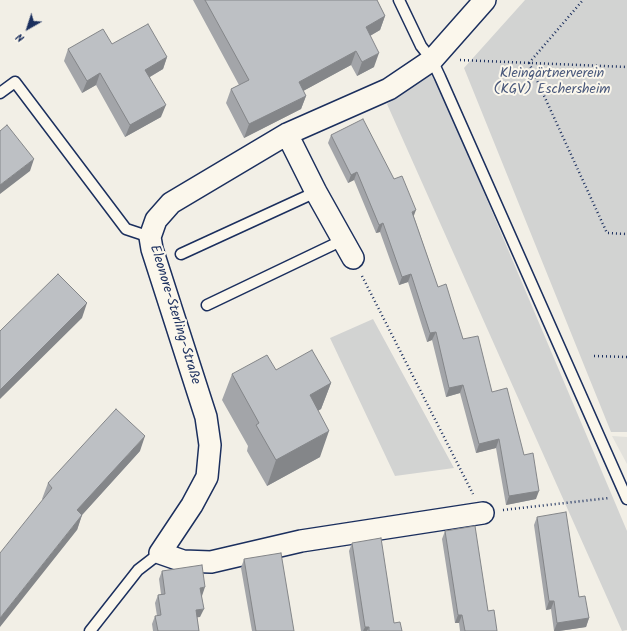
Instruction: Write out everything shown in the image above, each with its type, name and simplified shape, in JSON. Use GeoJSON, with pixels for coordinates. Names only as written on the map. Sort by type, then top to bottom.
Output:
{"type":"FeatureCollection","features":[{"type":"Feature","properties":{"kind":"street","name":"Eleonore-Sterling-Straße"},"geometry":{"type":"LineString","coordinates":[[160,553],[192,504],[207,477],[210,445],[206,417],[152,249],[150,237],[156,220],[171,203],[287,134],[389,89],[432,60],[485,0]]}},
{"type":"Feature","properties":{"kind":"street"},"geometry":{"type":"LineString","coordinates":[[287,134],[316,192],[353,258]]}},
{"type":"Feature","properties":{"kind":"street"},"geometry":{"type":"LineString","coordinates":[[160,553],[183,561],[211,562],[301,541],[483,513]]}},
{"type":"Feature","properties":{"kind":"lane"},"geometry":{"type":"LineString","coordinates":[[399,0],[421,46],[432,60],[440,77],[626,498]]}},
{"type":"Feature","properties":{"kind":"lane"},"geometry":{"type":"LineString","coordinates":[[0,93],[15,82],[126,228],[150,237]]}},
{"type":"Feature","properties":{"kind":"lane"},"geometry":{"type":"LineString","coordinates":[[181,254],[316,192]]}},
{"type":"Feature","properties":{"kind":"lane"},"geometry":{"type":"LineString","coordinates":[[207,305],[342,240]]}},
{"type":"Feature","properties":{"kind":"lane","name":"Eleonore-Sterling-Straße"},"geometry":{"type":"LineString","coordinates":[[90,631],[138,570],[160,553]]}},
{"type":"Feature","properties":{"kind":"path"},"geometry":{"type":"LineString","coordinates":[[529,63],[582,0]]}},
{"type":"Feature","properties":{"kind":"path"},"geometry":{"type":"LineString","coordinates":[[432,60],[627,67]]}},
{"type":"Feature","properties":{"kind":"path"},"geometry":{"type":"LineString","coordinates":[[529,63],[607,233],[627,234]]}},
{"type":"Feature","properties":{"kind":"path"},"geometry":{"type":"LineString","coordinates":[[353,258],[483,513],[626,498]]}},
{"type":"Feature","properties":{"kind":"path"},"geometry":{"type":"LineString","coordinates":[[594,356],[627,357]]}},
{"type":"Feature","properties":{"kind":"shaded area"},"geometry":{"type":"Polygon","coordinates":[[[612,436],[627,437],[627,464],[612,436]]]}},
{"type":"Feature","properties":{"kind":"green space","name":"Kleingärtnerverein (KGV) Eschersheim"},"geometry":{"type":"Polygon","coordinates":[[[525,0],[627,0],[627,432],[611,432],[464,68],[525,0]]]}},
{"type":"Feature","properties":{"kind":"green space"},"geometry":{"type":"Polygon","coordinates":[[[433,72],[627,531],[627,630],[622,631],[387,104],[433,72]]]}},
{"type":"Feature","properties":{"kind":"green space"},"geometry":{"type":"Polygon","coordinates":[[[373,319],[454,468],[395,476],[330,338],[373,319]]]}},
{"type":"Feature","properties":{"kind":"building"},"geometry":{"type":"Polygon","coordinates":[[[205,0],[377,0],[385,16],[366,27],[379,53],[362,62],[356,51],[299,82],[306,96],[249,124],[231,89],[249,80],[205,0]]]}},
{"type":"Feature","properties":{"kind":"building"},"geometry":{"type":"Polygon","coordinates":[[[148,24],[167,57],[145,70],[166,105],[130,125],[100,73],[87,81],[68,49],[103,29],[112,44],[148,24]]]}},
{"type":"Feature","properties":{"kind":"building"},"geometry":{"type":"Polygon","coordinates":[[[363,119],[394,179],[402,176],[416,210],[412,212],[438,287],[446,284],[463,339],[478,336],[492,392],[507,388],[524,455],[533,453],[539,491],[509,496],[499,439],[479,444],[463,385],[449,388],[436,332],[430,333],[411,274],[402,277],[383,223],[379,225],[357,172],[351,175],[331,135],[363,119]]]}},
{"type":"Feature","properties":{"kind":"building"},"geometry":{"type":"Polygon","coordinates":[[[7,125],[34,159],[0,185],[0,131],[7,125]]]}},
{"type":"Feature","properties":{"kind":"building"},"geometry":{"type":"Polygon","coordinates":[[[58,274],[87,303],[0,390],[0,331],[58,274]]]}},
{"type":"Feature","properties":{"kind":"building"},"geometry":{"type":"Polygon","coordinates":[[[312,350],[331,383],[310,395],[329,431],[276,460],[256,425],[259,423],[232,374],[267,355],[276,370],[312,350]]]}},
{"type":"Feature","properties":{"kind":"building"},"geometry":{"type":"Polygon","coordinates":[[[116,409],[145,436],[77,510],[82,515],[0,618],[0,553],[52,488],[48,483],[116,409]]]}},
{"type":"Feature","properties":{"kind":"building"},"geometry":{"type":"Polygon","coordinates":[[[566,512],[579,597],[585,596],[589,618],[557,623],[554,601],[549,601],[537,517],[566,512]]]}},
{"type":"Feature","properties":{"kind":"building"},"geometry":{"type":"Polygon","coordinates":[[[475,526],[488,611],[494,610],[497,631],[465,631],[462,615],[458,615],[445,531],[475,526]]]}},
{"type":"Feature","properties":{"kind":"building"},"geometry":{"type":"Polygon","coordinates":[[[381,538],[394,623],[400,622],[402,631],[369,631],[369,627],[365,627],[352,543],[381,538]]]}},
{"type":"Feature","properties":{"kind":"building"},"geometry":{"type":"Polygon","coordinates":[[[281,553],[294,631],[256,631],[244,559],[281,553]]]}},
{"type":"Feature","properties":{"kind":"building"},"geometry":{"type":"Polygon","coordinates":[[[202,565],[205,587],[200,588],[204,609],[196,610],[199,631],[158,631],[155,616],[161,615],[158,595],[165,594],[162,571],[202,565]]]}}]}
